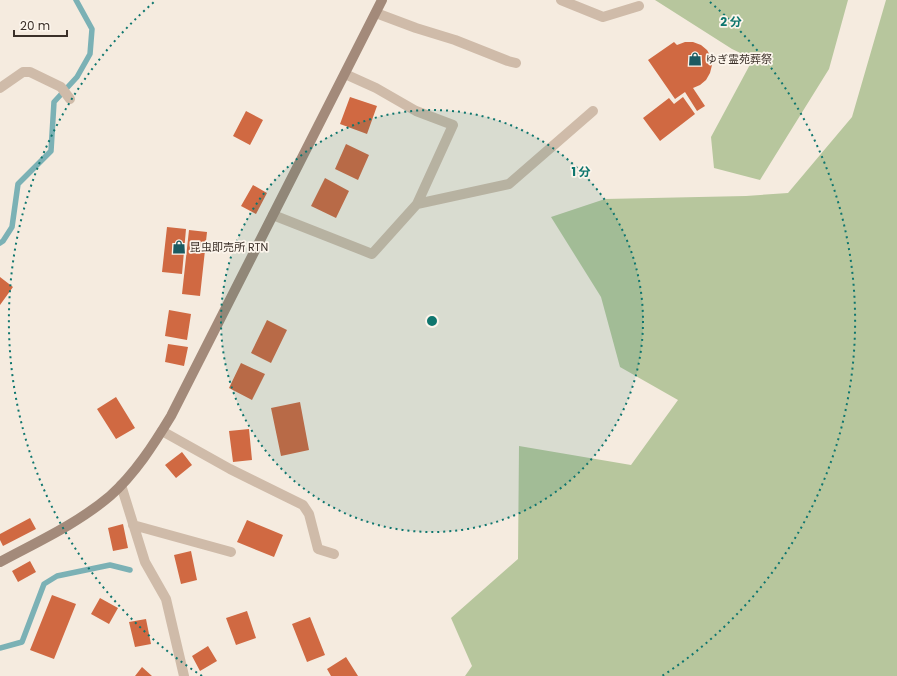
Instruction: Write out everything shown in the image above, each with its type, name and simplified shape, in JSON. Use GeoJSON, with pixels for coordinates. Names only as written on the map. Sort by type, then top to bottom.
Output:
{"type":"FeatureCollection","features":[{"type":"Feature","properties":{"kind":"street"},"geometry":{"type":"LineString","coordinates":[[0,562],[82,516],[111,495],[134,470],[162,431],[382,0]]}},
{"type":"Feature","properties":{"kind":"street"},"geometry":{"type":"LineString","coordinates":[[561,0],[603,17],[639,6]]}},
{"type":"Feature","properties":{"kind":"street"},"geometry":{"type":"LineString","coordinates":[[376,13],[516,63]]}},
{"type":"Feature","properties":{"kind":"street"},"geometry":{"type":"LineString","coordinates":[[0,88],[22,72],[30,72],[61,87],[70,99]]}},
{"type":"Feature","properties":{"kind":"street"},"geometry":{"type":"LineString","coordinates":[[273,215],[372,254],[417,204],[452,126],[416,111],[376,88],[345,74]]}},
{"type":"Feature","properties":{"kind":"street"},"geometry":{"type":"LineString","coordinates":[[417,204],[509,184],[593,111]]}},
{"type":"Feature","properties":{"kind":"street"},"geometry":{"type":"LineString","coordinates":[[162,431],[230,469],[303,505],[310,514],[318,549],[334,554]]}},
{"type":"Feature","properties":{"kind":"street"},"geometry":{"type":"LineString","coordinates":[[121,485],[145,562],[166,599],[184,676]]}},
{"type":"Feature","properties":{"kind":"street"},"geometry":{"type":"LineString","coordinates":[[133,525],[231,552]]}},
{"type":"Feature","properties":{"kind":"green space"},"geometry":{"type":"Polygon","coordinates":[[[655,0],[848,0],[829,69],[760,180],[714,168],[711,137],[753,59],[732,49],[655,0]]]}},
{"type":"Feature","properties":{"kind":"green space"},"geometry":{"type":"Polygon","coordinates":[[[886,0],[897,0],[897,676],[465,676],[472,666],[451,618],[518,559],[519,446],[631,465],[678,400],[620,367],[601,297],[551,217],[605,199],[746,196],[788,193],[852,117],[886,0]]]}},
{"type":"Feature","properties":{"kind":"building"},"geometry":{"type":"Polygon","coordinates":[[[674,42],[677,45],[685,42],[693,42],[701,45],[707,50],[711,57],[712,65],[706,80],[693,88],[705,106],[697,111],[685,92],[675,99],[648,60],[674,42]]]}},
{"type":"Feature","properties":{"kind":"building"},"geometry":{"type":"Polygon","coordinates":[[[350,97],[377,106],[367,134],[340,124],[350,97]]]}},
{"type":"Feature","properties":{"kind":"building"},"geometry":{"type":"Polygon","coordinates":[[[683,97],[695,114],[660,141],[643,118],[669,98],[674,104],[683,97]]]}},
{"type":"Feature","properties":{"kind":"building"},"geometry":{"type":"Polygon","coordinates":[[[246,111],[263,120],[250,145],[233,136],[246,111]]]}},
{"type":"Feature","properties":{"kind":"building"},"geometry":{"type":"Polygon","coordinates":[[[346,144],[369,155],[358,180],[335,169],[346,144]]]}},
{"type":"Feature","properties":{"kind":"building"},"geometry":{"type":"Polygon","coordinates":[[[325,178],[349,191],[336,218],[311,206],[325,178]]]}},
{"type":"Feature","properties":{"kind":"building"},"geometry":{"type":"Polygon","coordinates":[[[253,185],[267,193],[256,214],[241,206],[253,185]]]}},
{"type":"Feature","properties":{"kind":"building"},"geometry":{"type":"Polygon","coordinates":[[[167,227],[186,229],[182,274],[162,272],[167,227]]]}},
{"type":"Feature","properties":{"kind":"building"},"geometry":{"type":"Polygon","coordinates":[[[189,230],[207,232],[200,296],[182,294],[189,230]]]}},
{"type":"Feature","properties":{"kind":"building"},"geometry":{"type":"Polygon","coordinates":[[[0,277],[13,287],[0,305],[0,277]]]}},
{"type":"Feature","properties":{"kind":"building"},"geometry":{"type":"Polygon","coordinates":[[[169,310],[191,314],[187,340],[165,336],[169,310]]]}},
{"type":"Feature","properties":{"kind":"building"},"geometry":{"type":"Polygon","coordinates":[[[267,320],[287,330],[271,363],[251,353],[267,320]]]}},
{"type":"Feature","properties":{"kind":"building"},"geometry":{"type":"Polygon","coordinates":[[[168,344],[188,347],[184,366],[165,362],[168,344]]]}},
{"type":"Feature","properties":{"kind":"building"},"geometry":{"type":"Polygon","coordinates":[[[241,363],[265,374],[252,400],[229,388],[241,363]]]}},
{"type":"Feature","properties":{"kind":"building"},"geometry":{"type":"Polygon","coordinates":[[[116,397],[135,428],[116,439],[97,409],[116,397]]]}},
{"type":"Feature","properties":{"kind":"building"},"geometry":{"type":"Polygon","coordinates":[[[300,402],[309,450],[281,456],[271,408],[300,402]]]}},
{"type":"Feature","properties":{"kind":"building"},"geometry":{"type":"Polygon","coordinates":[[[249,429],[252,460],[233,462],[229,431],[249,429]]]}},
{"type":"Feature","properties":{"kind":"building"},"geometry":{"type":"Polygon","coordinates":[[[182,452],[192,465],[176,478],[165,465],[182,452]]]}},
{"type":"Feature","properties":{"kind":"building"},"geometry":{"type":"Polygon","coordinates":[[[30,518],[36,529],[3,546],[0,540],[0,534],[30,518]]]}},
{"type":"Feature","properties":{"kind":"building"},"geometry":{"type":"Polygon","coordinates":[[[247,520],[283,535],[274,557],[237,542],[247,520]]]}},
{"type":"Feature","properties":{"kind":"building"},"geometry":{"type":"Polygon","coordinates":[[[123,524],[128,548],[113,551],[108,528],[123,524]]]}},
{"type":"Feature","properties":{"kind":"building"},"geometry":{"type":"Polygon","coordinates":[[[191,551],[197,580],[181,584],[174,555],[191,551]]]}},
{"type":"Feature","properties":{"kind":"building"},"geometry":{"type":"Polygon","coordinates":[[[30,561],[36,572],[18,582],[12,571],[30,561]]]}},
{"type":"Feature","properties":{"kind":"building"},"geometry":{"type":"Polygon","coordinates":[[[52,595],[76,604],[54,659],[30,650],[52,595]]]}},
{"type":"Feature","properties":{"kind":"building"},"geometry":{"type":"Polygon","coordinates":[[[100,598],[118,608],[109,624],[91,614],[100,598]]]}},
{"type":"Feature","properties":{"kind":"building"},"geometry":{"type":"Polygon","coordinates":[[[247,611],[256,638],[236,645],[226,618],[247,611]]]}},
{"type":"Feature","properties":{"kind":"building"},"geometry":{"type":"Polygon","coordinates":[[[310,617],[325,655],[307,662],[292,624],[310,617]]]}},
{"type":"Feature","properties":{"kind":"building"},"geometry":{"type":"Polygon","coordinates":[[[146,619],[151,644],[135,647],[129,622],[146,619]]]}},
{"type":"Feature","properties":{"kind":"building"},"geometry":{"type":"Polygon","coordinates":[[[208,646],[217,661],[200,671],[192,656],[208,646]]]}},
{"type":"Feature","properties":{"kind":"building"},"geometry":{"type":"Polygon","coordinates":[[[346,657],[358,676],[331,676],[327,669],[346,657]]]}},
{"type":"Feature","properties":{"kind":"building"},"geometry":{"type":"Polygon","coordinates":[[[142,667],[152,676],[135,676],[142,667]]]}},
{"type":"Feature","properties":{"kind":"waterway"},"geometry":{"type":"LineString","coordinates":[[0,243],[12,227],[18,184],[51,151],[54,102],[77,77],[90,54],[92,29],[76,0]]}},
{"type":"Feature","properties":{"kind":"waterway"},"geometry":{"type":"LineString","coordinates":[[0,648],[22,642],[44,584],[57,576],[110,565],[130,570]]}},
{"type":"Feature","properties":{"kind":"place","name":"ゆぎ霊苑葬祭"},"geometry":{"type":"Point","coordinates":[695,59]}},
{"type":"Feature","properties":{"kind":"place","name":"昆虫即売所 RTN"},"geometry":{"type":"Point","coordinates":[179,247]}}]}
